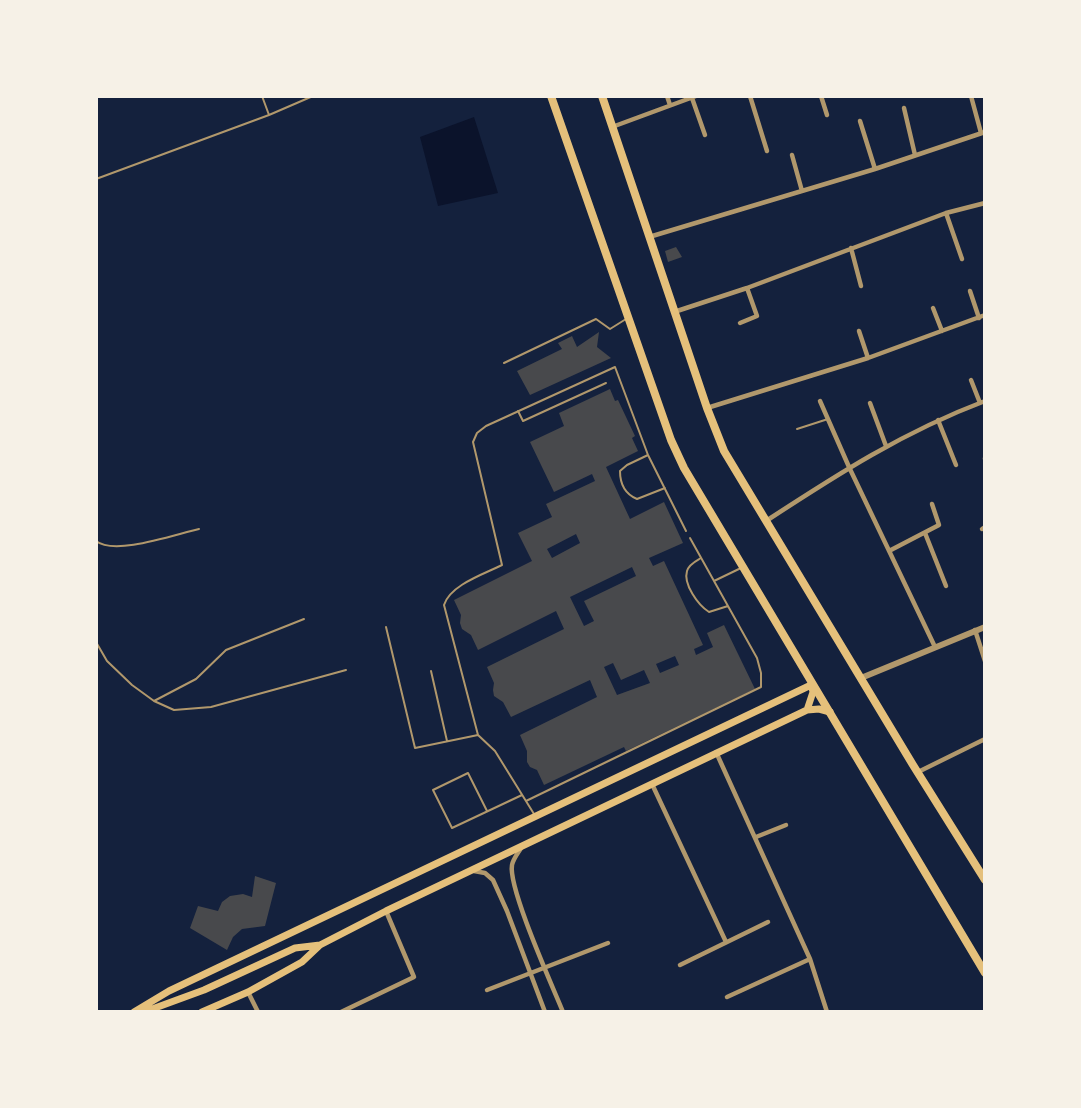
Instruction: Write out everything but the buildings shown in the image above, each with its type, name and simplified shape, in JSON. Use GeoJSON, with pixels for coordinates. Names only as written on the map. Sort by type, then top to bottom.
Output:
{"type":"FeatureCollection","features":[{"type":"Feature","properties":{"kind":"main road"},"geometry":{"type":"LineString","coordinates":[[551,96],[679,459],[985,972]]}},
{"type":"Feature","properties":{"kind":"main road"},"geometry":{"type":"LineString","coordinates":[[602,96],[674,312],[724,451],[985,880]]}},
{"type":"Feature","properties":{"kind":"main road"},"geometry":{"type":"LineString","coordinates":[[796,655],[813,692],[807,710]]}},
{"type":"Feature","properties":{"kind":"main road"},"geometry":{"type":"LineString","coordinates":[[134,1012],[169,991],[811,685]]}},
{"type":"Feature","properties":{"kind":"main road"},"geometry":{"type":"LineString","coordinates":[[202,1012],[248,992],[302,962],[320,945],[386,910],[716,752],[807,710],[819,709],[830,712]]}},
{"type":"Feature","properties":{"kind":"main road"},"geometry":{"type":"LineString","coordinates":[[144,1012],[204,990],[295,948],[320,945]]}},
{"type":"Feature","properties":{"kind":"street"},"geometry":{"type":"LineString","coordinates":[[667,96],[670,105]]}},
{"type":"Feature","properties":{"kind":"street"},"geometry":{"type":"LineString","coordinates":[[750,96],[767,151]]}},
{"type":"Feature","properties":{"kind":"street"},"geometry":{"type":"LineString","coordinates":[[821,96],[826,115]]}},
{"type":"Feature","properties":{"kind":"street"},"geometry":{"type":"LineString","coordinates":[[649,237],[875,169],[983,133],[971,96]]}},
{"type":"Feature","properties":{"kind":"street"},"geometry":{"type":"LineString","coordinates":[[612,127],[694,97],[705,135]]}},
{"type":"Feature","properties":{"kind":"street"},"geometry":{"type":"LineString","coordinates":[[904,108],[915,155]]}},
{"type":"Feature","properties":{"kind":"street"},"geometry":{"type":"LineString","coordinates":[[860,121],[875,169]]}},
{"type":"Feature","properties":{"kind":"street"},"geometry":{"type":"LineString","coordinates":[[792,155],[802,191]]}},
{"type":"Feature","properties":{"kind":"street"},"geometry":{"type":"LineString","coordinates":[[674,312],[747,288],[946,213],[985,203]]}},
{"type":"Feature","properties":{"kind":"street"},"geometry":{"type":"LineString","coordinates":[[946,213],[962,259]]}},
{"type":"Feature","properties":{"kind":"street"},"geometry":{"type":"LineString","coordinates":[[850,248],[861,286]]}},
{"type":"Feature","properties":{"kind":"street"},"geometry":{"type":"LineString","coordinates":[[740,323],[757,316],[747,288]]}},
{"type":"Feature","properties":{"kind":"street"},"geometry":{"type":"LineString","coordinates":[[970,291],[979,318]]}},
{"type":"Feature","properties":{"kind":"street"},"geometry":{"type":"LineString","coordinates":[[933,308],[942,331]]}},
{"type":"Feature","properties":{"kind":"street"},"geometry":{"type":"LineString","coordinates":[[707,408],[868,358],[985,315]]}},
{"type":"Feature","properties":{"kind":"street"},"geometry":{"type":"LineString","coordinates":[[859,331],[868,358]]}},
{"type":"Feature","properties":{"kind":"street"},"geometry":{"type":"LineString","coordinates":[[766,521],[849,467],[886,446],[938,420],[983,402],[972,380]]}},
{"type":"Feature","properties":{"kind":"street"},"geometry":{"type":"LineString","coordinates":[[820,401],[934,647]]}},
{"type":"Feature","properties":{"kind":"street"},"geometry":{"type":"LineString","coordinates":[[870,403],[886,446]]}},
{"type":"Feature","properties":{"kind":"street"},"geometry":{"type":"LineString","coordinates":[[938,420],[956,465]]}},
{"type":"Feature","properties":{"kind":"street"},"geometry":{"type":"LineString","coordinates":[[890,551],[939,525],[932,504]]}},
{"type":"Feature","properties":{"kind":"street"},"geometry":{"type":"LineString","coordinates":[[925,533],[946,586]]}},
{"type":"Feature","properties":{"kind":"street"},"geometry":{"type":"LineString","coordinates":[[861,678],[985,627]]}},
{"type":"Feature","properties":{"kind":"street"},"geometry":{"type":"LineString","coordinates":[[975,630],[985,661]]}},
{"type":"Feature","properties":{"kind":"street"},"geometry":{"type":"LineString","coordinates":[[918,772],[985,739]]}},
{"type":"Feature","properties":{"kind":"street"},"geometry":{"type":"LineString","coordinates":[[716,752],[810,959],[827,1012]]}},
{"type":"Feature","properties":{"kind":"street"},"geometry":{"type":"LineString","coordinates":[[652,784],[726,942]]}},
{"type":"Feature","properties":{"kind":"street"},"geometry":{"type":"LineString","coordinates":[[756,837],[786,825]]}},
{"type":"Feature","properties":{"kind":"street"},"geometry":{"type":"LineString","coordinates":[[522,846],[512,868],[520,906],[563,1012]]}},
{"type":"Feature","properties":{"kind":"street"},"geometry":{"type":"LineString","coordinates":[[471,870],[489,876],[507,911],[545,1012]]}},
{"type":"Feature","properties":{"kind":"street"},"geometry":{"type":"LineString","coordinates":[[507,911],[520,906]]}},
{"type":"Feature","properties":{"kind":"street"},"geometry":{"type":"LineString","coordinates":[[341,1012],[414,977],[386,910]]}},
{"type":"Feature","properties":{"kind":"street"},"geometry":{"type":"LineString","coordinates":[[680,965],[768,922]]}},
{"type":"Feature","properties":{"kind":"street"},"geometry":{"type":"LineString","coordinates":[[487,990],[608,943]]}},
{"type":"Feature","properties":{"kind":"street"},"geometry":{"type":"LineString","coordinates":[[727,997],[810,959]]}},
{"type":"Feature","properties":{"kind":"street"},"geometry":{"type":"LineString","coordinates":[[248,992],[258,1012]]}},
{"type":"Feature","properties":{"kind":"lane"},"geometry":{"type":"LineString","coordinates":[[262,96],[269,116]]}},
{"type":"Feature","properties":{"kind":"lane"},"geometry":{"type":"LineString","coordinates":[[96,179],[269,116],[313,96]]}},
{"type":"Feature","properties":{"kind":"lane"},"geometry":{"type":"LineString","coordinates":[[504,363],[596,319],[610,329],[629,318]]}},
{"type":"Feature","properties":{"kind":"lane"},"geometry":{"type":"LineString","coordinates":[[536,816],[495,751],[478,735],[444,605],[453,590],[502,565],[473,442],[477,433],[486,426],[615,367],[648,455],[686,531]]}},
{"type":"Feature","properties":{"kind":"lane"},"geometry":{"type":"LineString","coordinates":[[518,411],[524,421],[606,383]]}},
{"type":"Feature","properties":{"kind":"lane"},"geometry":{"type":"LineString","coordinates":[[797,429],[828,419]]}},
{"type":"Feature","properties":{"kind":"lane"},"geometry":{"type":"LineString","coordinates":[[648,455],[620,471],[628,496],[637,499],[665,488]]}},
{"type":"Feature","properties":{"kind":"lane"},"geometry":{"type":"LineString","coordinates":[[96,541],[101,545],[121,547],[199,529]]}},
{"type":"Feature","properties":{"kind":"lane"},"geometry":{"type":"LineString","coordinates":[[526,801],[761,687],[761,673],[757,658],[690,538]]}},
{"type":"Feature","properties":{"kind":"lane"},"geometry":{"type":"LineString","coordinates":[[701,558],[691,564],[686,571],[688,583],[694,595],[702,607],[709,612],[728,606]]}},
{"type":"Feature","properties":{"kind":"lane"},"geometry":{"type":"LineString","coordinates":[[714,581],[743,567]]}},
{"type":"Feature","properties":{"kind":"lane"},"geometry":{"type":"LineString","coordinates":[[154,701],[196,679],[226,650],[304,620]]}},
{"type":"Feature","properties":{"kind":"lane"},"geometry":{"type":"LineString","coordinates":[[386,627],[415,748],[478,735]]}},
{"type":"Feature","properties":{"kind":"lane"},"geometry":{"type":"LineString","coordinates":[[96,642],[107,661],[132,685],[154,701],[174,710],[211,707],[346,670]]}},
{"type":"Feature","properties":{"kind":"lane"},"geometry":{"type":"LineString","coordinates":[[431,670],[447,741]]}},
{"type":"Feature","properties":{"kind":"lane"},"geometry":{"type":"LineString","coordinates":[[487,811],[468,773],[434,790],[452,828],[487,811],[522,794]]}},
{"type":"Feature","properties":{"kind":"water"},"geometry":{"type":"Polygon","coordinates":[[[474,117],[498,193],[438,206],[420,137],[474,117]]]}}]}
